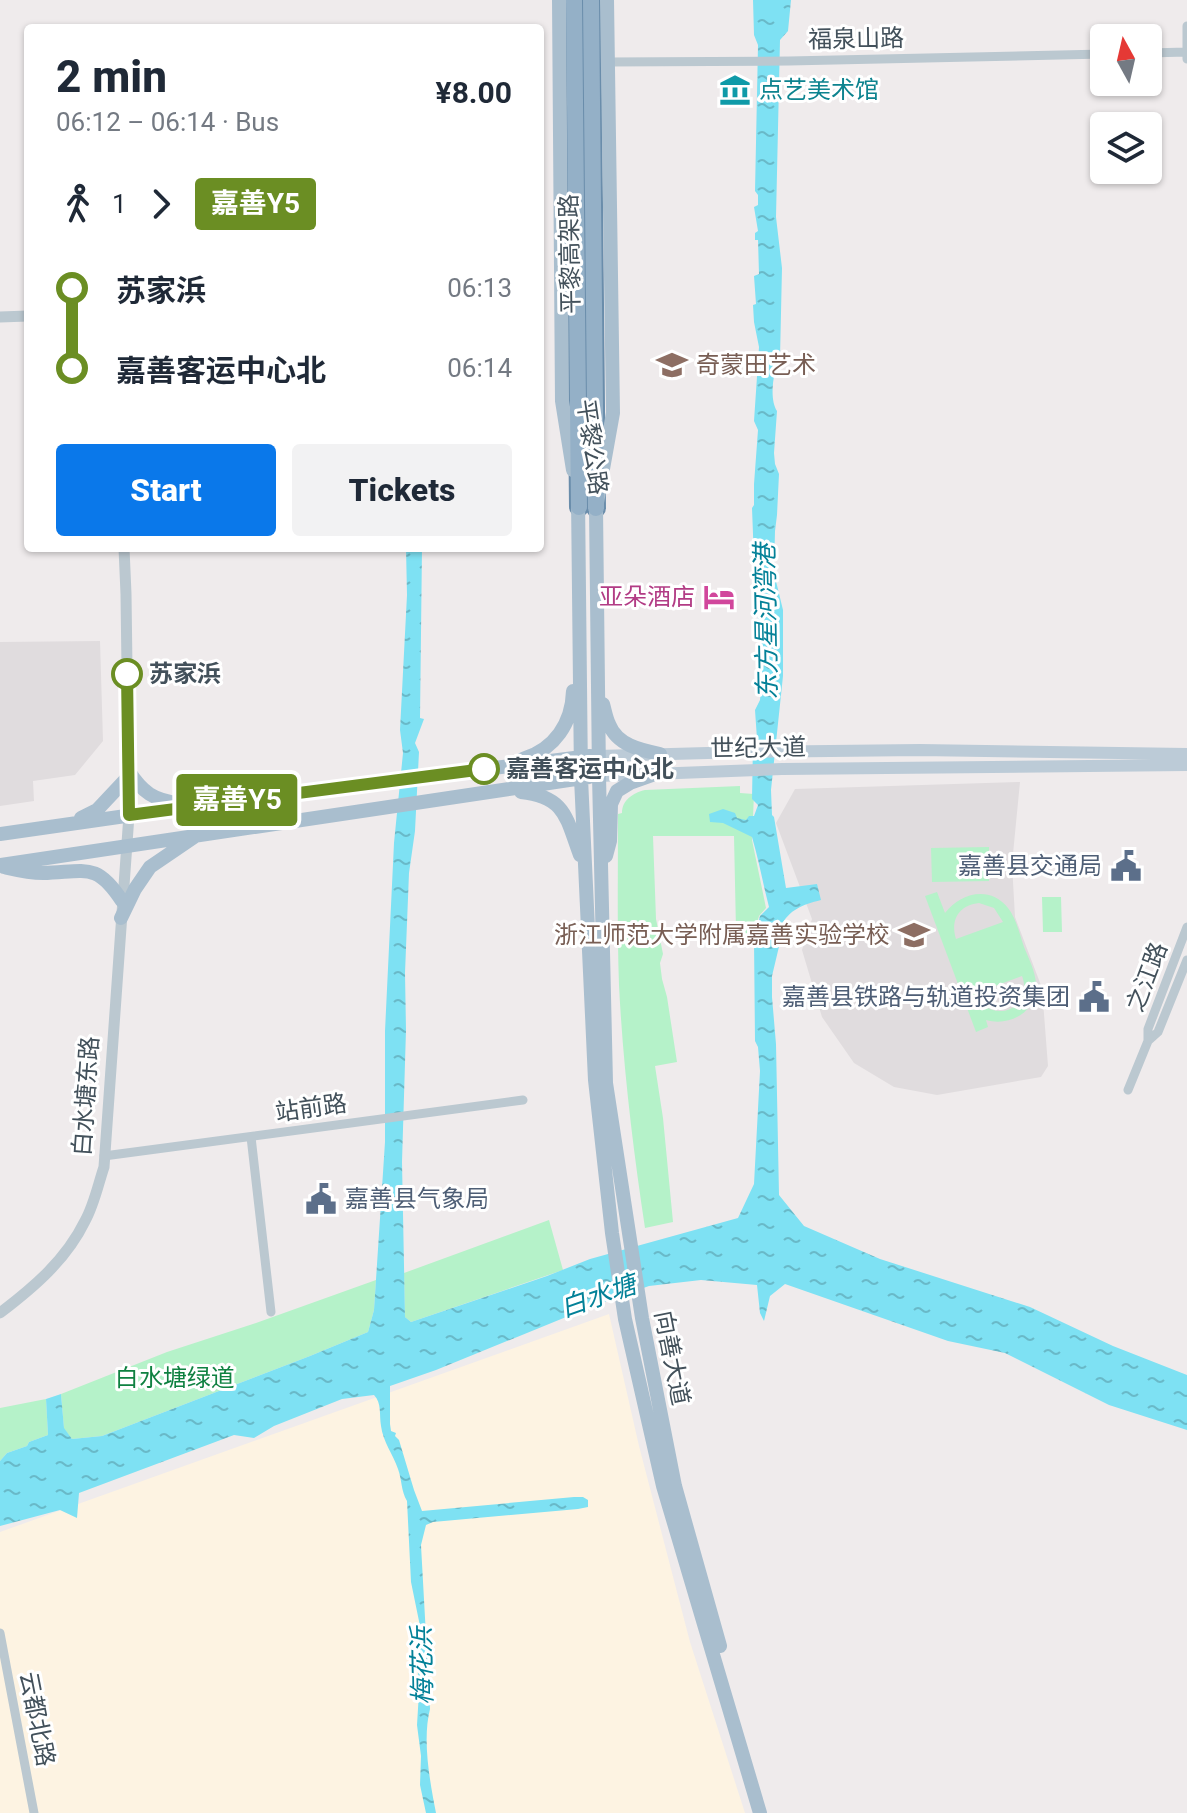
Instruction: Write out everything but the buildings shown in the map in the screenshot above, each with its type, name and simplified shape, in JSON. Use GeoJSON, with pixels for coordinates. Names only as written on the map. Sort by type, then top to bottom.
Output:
{"type":"FeatureCollection","features":[{"type":"Feature","properties":{"kind":"highway","name":"平黎高架路"},"geometry":{"type":"LineString","coordinates":[[574,0],[586,326],[588,507]]}},
{"type":"Feature","properties":{"kind":"highway","name":"平黎高架路"},"geometry":{"type":"LineString","coordinates":[[586,326],[591,0]]}},
{"type":"Feature","properties":{"kind":"main road","name":"平黎公路"},"geometry":{"type":"LineString","coordinates":[[559,0],[562,401],[588,507],[598,688],[598,756]]}},
{"type":"Feature","properties":{"kind":"main road","name":"平黎公路"},"geometry":{"type":"LineString","coordinates":[[581,757],[580,643],[588,507],[613,413],[607,0]]}},
{"type":"Feature","properties":{"kind":"main road"},"geometry":{"type":"LineString","coordinates":[[497,767],[545,749],[559,736],[572,705],[574,665],[580,643]]}},
{"type":"Feature","properties":{"kind":"main road"},"geometry":{"type":"LineString","coordinates":[[598,688],[609,726],[617,736],[627,745],[660,754]]}},
{"type":"Feature","properties":{"kind":"main road","name":"世纪大道"},"geometry":{"type":"LineString","coordinates":[[0,834],[244,799],[581,757],[920,750],[1187,754]]}},
{"type":"Feature","properties":{"kind":"main road","name":"向善大道"},"geometry":{"type":"LineString","coordinates":[[598,756],[606,1083],[642,1318],[675,1486],[746,1739],[770,1813]]}},
{"type":"Feature","properties":{"kind":"main road","name":"向善大道"},"geometry":{"type":"LineString","coordinates":[[581,757],[595,1080],[625,1319],[663,1486],[760,1813]]}},
{"type":"Feature","properties":{"kind":"main road","name":"世纪大道"},"geometry":{"type":"LineString","coordinates":[[0,866],[599,776],[782,769],[1187,765]]}},
{"type":"Feature","properties":{"kind":"main road"},"geometry":{"type":"LineString","coordinates":[[68,824],[97,810],[128,773],[143,791],[166,802],[184,804],[229,797],[244,799]]}},
{"type":"Feature","properties":{"kind":"main road"},"geometry":{"type":"LineString","coordinates":[[601,872],[610,841],[611,804],[617,791],[658,773]]}},
{"type":"Feature","properties":{"kind":"main road"},"geometry":{"type":"LineString","coordinates":[[500,790],[538,794],[556,804],[567,818],[585,869]]}},
{"type":"Feature","properties":{"kind":"main road"},"geometry":{"type":"LineString","coordinates":[[121,918],[150,867],[198,834]]}},
{"type":"Feature","properties":{"kind":"main road"},"geometry":{"type":"LineString","coordinates":[[0,866],[24,872],[91,872],[111,884],[122,901]]}},
{"type":"Feature","properties":{"kind":"street"},"geometry":{"type":"LineString","coordinates":[[1187,26],[1187,59]]}},
{"type":"Feature","properties":{"kind":"street"},"geometry":{"type":"LineString","coordinates":[[1162,53],[1186,52]]}},
{"type":"Feature","properties":{"kind":"street","name":"福泉山路"},"geometry":{"type":"LineString","coordinates":[[608,62],[1090,54]]}},
{"type":"Feature","properties":{"kind":"street"},"geometry":{"type":"LineString","coordinates":[[0,317],[24,316]]}},
{"type":"Feature","properties":{"kind":"street","name":"白水塘东路"},"geometry":{"type":"LineString","coordinates":[[0,1313],[58,1263],[86,1221],[104,1167],[129,815],[124,552]]}},
{"type":"Feature","properties":{"kind":"street","name":"之江路"},"geometry":{"type":"LineString","coordinates":[[1128,1090],[1187,927]]}},
{"type":"Feature","properties":{"kind":"street","name":"之江路"},"geometry":{"type":"LineString","coordinates":[[1148,1041],[1158,1032],[1187,960]]}},
{"type":"Feature","properties":{"kind":"street","name":"站前路"},"geometry":{"type":"LineString","coordinates":[[104,1156],[523,1100]]}},
{"type":"Feature","properties":{"kind":"street"},"geometry":{"type":"LineString","coordinates":[[251,1137],[271,1312]]}},
{"type":"Feature","properties":{"kind":"street","name":"云都北路"},"geometry":{"type":"LineString","coordinates":[[0,1633],[34,1813]]}},
{"type":"Feature","properties":{"kind":"shaded area"},"geometry":{"type":"Polygon","coordinates":[[[100,641],[103,741],[75,775],[33,781],[34,801],[0,806],[0,642],[100,641]]]}},
{"type":"Feature","properties":{"kind":"shaded area","name":"浙江师范大学附属嘉善实验学校"},"geometry":{"type":"Polygon","coordinates":[[[1020,782],[1012,864],[1015,917],[1042,988],[1048,1066],[1041,1077],[937,1095],[894,1087],[854,1063],[822,1017],[802,950],[812,919],[776,823],[795,789],[1020,782]]]}},
{"type":"Feature","properties":{"kind":"shaded area"},"geometry":{"type":"Polygon","coordinates":[[[609,1314],[639,1446],[690,1642],[745,1813],[0,1813],[0,1532],[609,1314]]]}},
{"type":"Feature","properties":{"kind":"green space"},"geometry":{"type":"Polygon","coordinates":[[[740,786],[740,793],[754,794],[752,840],[766,908],[759,916],[752,940],[744,932],[736,930],[734,836],[653,836],[656,919],[663,954],[660,963],[677,1062],[655,1066],[673,1222],[645,1228],[629,1107],[619,985],[618,814],[622,813],[629,798],[645,790],[740,786]]]}},
{"type":"Feature","properties":{"kind":"green space"},"geometry":{"type":"Polygon","coordinates":[[[989,847],[989,881],[932,882],[931,848],[989,847]]]}},
{"type":"Feature","properties":{"kind":"green space"},"geometry":{"type":"Polygon","coordinates":[[[937,892],[945,913],[951,906],[975,894],[993,896],[1008,908],[1018,927],[1036,983],[1033,1002],[1028,1009],[1013,1019],[986,1020],[988,1027],[976,1032],[925,896],[937,892]],[[979,903],[961,910],[955,920],[956,939],[1003,922],[994,908],[979,903]],[[1022,976],[976,993],[990,1009],[1008,1010],[1022,998],[1022,976]]]}},
{"type":"Feature","properties":{"kind":"green space"},"geometry":{"type":"Polygon","coordinates":[[[1042,897],[1061,897],[1062,932],[1043,932],[1042,897]]]}},
{"type":"Feature","properties":{"kind":"green space"},"geometry":{"type":"Polygon","coordinates":[[[549,1220],[563,1270],[411,1322],[405,1317],[404,1273],[549,1220]]]}},
{"type":"Feature","properties":{"kind":"green space","name":"白水塘绿道"},"geometry":{"type":"Polygon","coordinates":[[[376,1280],[374,1310],[368,1332],[102,1436],[72,1439],[64,1429],[61,1394],[167,1352],[376,1280]]]}},
{"type":"Feature","properties":{"kind":"green space","name":"白水塘绿道"},"geometry":{"type":"Polygon","coordinates":[[[46,1399],[48,1435],[7,1453],[0,1461],[0,1408],[46,1399]]]}},
{"type":"Feature","properties":{"kind":"water"},"geometry":{"type":"Polygon","coordinates":[[[753,0],[791,0],[788,31],[780,40],[776,217],[782,268],[780,358],[773,392],[777,411],[774,453],[779,474],[774,573],[783,610],[783,676],[771,790],[772,815],[786,888],[817,884],[821,900],[797,909],[780,927],[782,934],[772,976],[779,1195],[804,1226],[880,1259],[1030,1307],[1113,1346],[1187,1375],[1187,1430],[1109,1405],[1005,1353],[948,1341],[785,1284],[770,1296],[764,1321],[757,1285],[701,1280],[649,1286],[390,1386],[391,1431],[396,1433],[399,1440],[422,1511],[574,1497],[588,1500],[588,1507],[578,1509],[426,1525],[421,1545],[430,1709],[427,1747],[436,1813],[426,1813],[420,1785],[421,1756],[417,1725],[420,1626],[411,1582],[407,1501],[384,1437],[379,1405],[374,1395],[342,1399],[274,1426],[254,1438],[234,1435],[79,1493],[77,1518],[60,1510],[0,1526],[0,1461],[7,1453],[48,1435],[46,1399],[61,1394],[64,1428],[72,1439],[102,1436],[368,1332],[374,1310],[385,1142],[385,1031],[394,843],[403,753],[400,730],[406,552],[422,552],[420,718],[424,719],[415,743],[419,752],[405,973],[402,1162],[405,1317],[411,1322],[590,1259],[738,1218],[754,1184],[760,1071],[755,1041],[754,940],[760,916],[769,907],[752,837],[723,823],[710,822],[709,814],[723,809],[746,820],[754,816],[758,805],[752,799],[753,743],[757,739],[755,710],[761,689],[762,628],[756,613],[752,508],[758,430],[754,421],[759,347],[753,305],[756,304],[754,276],[759,274],[754,207],[758,205],[755,191],[758,45],[754,35],[753,0]]]}},
{"type":"Feature","properties":{"kind":"bus line","name":"嘉善Y5"},"geometry":{"type":"LineString","coordinates":[[127,674],[129,815],[484,769]]}},
{"type":"Feature","properties":{"kind":"place","name":"点艺美术馆"},"geometry":{"type":"Point","coordinates":[735,90]}},
{"type":"Feature","properties":{"kind":"place","name":"奇蒙田艺术"},"geometry":{"type":"Point","coordinates":[672,365]}},
{"type":"Feature","properties":{"kind":"place","name":"亚朵酒店"},"geometry":{"type":"Point","coordinates":[719,597]}},
{"type":"Feature","properties":{"kind":"place","name":"苏家浜"},"geometry":{"type":"Point","coordinates":[127,674]}},
{"type":"Feature","properties":{"kind":"place","name":"嘉善客运中心北"},"geometry":{"type":"Point","coordinates":[484,769]}},
{"type":"Feature","properties":{"kind":"place","name":"嘉善县交通局"},"geometry":{"type":"Point","coordinates":[1126,866]}},
{"type":"Feature","properties":{"kind":"place","name":"浙江师范大学附属嘉善实验学校"},"geometry":{"type":"Point","coordinates":[914,935]}},
{"type":"Feature","properties":{"kind":"place","name":"嘉善县铁路与轨道投资集团"},"geometry":{"type":"Point","coordinates":[1094,997]}},
{"type":"Feature","properties":{"kind":"place","name":"嘉善县气象局"},"geometry":{"type":"Point","coordinates":[321,1199]}},
{"type":"Feature","properties":{"kind":"water label","name":"东方星河湾港"},"geometry":{"type":"Point","coordinates":[766,622]}},
{"type":"Feature","properties":{"kind":"water label","name":"白水塘"},"geometry":{"type":"Point","coordinates":[598,1296]}},
{"type":"Feature","properties":{"kind":"water label","name":"梅花浜"},"geometry":{"type":"Point","coordinates":[422,1666]}}]}
